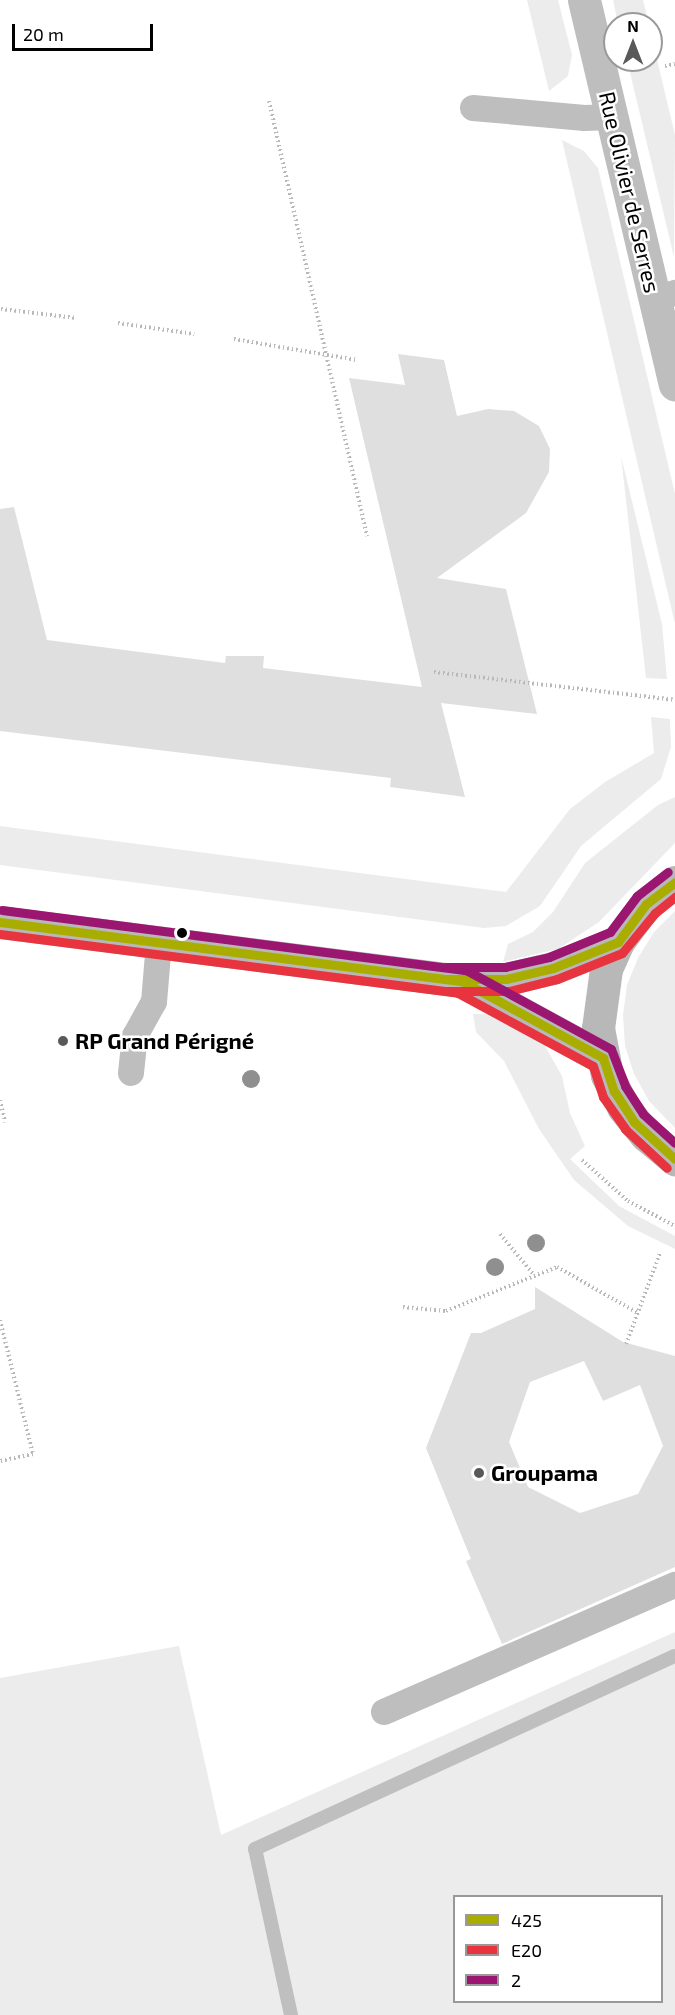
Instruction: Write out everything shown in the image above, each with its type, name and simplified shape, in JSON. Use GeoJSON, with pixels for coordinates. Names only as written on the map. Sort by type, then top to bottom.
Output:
{"type":"FeatureCollection","features":[{"type":"Feature","properties":{"kind":"street","name":"Rue Olivier de Serres"},"geometry":{"type":"LineString","coordinates":[[584,0],[612,117],[665,296],[674,377]]}},
{"type":"Feature","properties":{"kind":"street"},"geometry":{"type":"LineString","coordinates":[[675,882],[646,904],[618,942],[606,969],[600,999],[603,1058],[614,1091],[634,1122],[675,1159]]}},
{"type":"Feature","properties":{"kind":"street"},"geometry":{"type":"LineString","coordinates":[[0,922],[462,981],[506,979],[553,968],[618,942]]}},
{"type":"Feature","properties":{"kind":"street"},"geometry":{"type":"LineString","coordinates":[[462,981],[603,1058]]}},
{"type":"Feature","properties":{"kind":"lane"},"geometry":{"type":"LineString","coordinates":[[473,108],[585,118],[612,117]]}},
{"type":"Feature","properties":{"kind":"lane"},"geometry":{"type":"LineString","coordinates":[[131,1073],[135,1035],[154,1002],[159,943]]}},
{"type":"Feature","properties":{"kind":"lane"},"geometry":{"type":"LineString","coordinates":[[384,1712],[675,1585]]}},
{"type":"Feature","properties":{"kind":"path"},"geometry":{"type":"LineString","coordinates":[[665,66],[675,64]]}},
{"type":"Feature","properties":{"kind":"path"},"geometry":{"type":"LineString","coordinates":[[269,101],[367,536]]}},
{"type":"Feature","properties":{"kind":"path"},"geometry":{"type":"LineString","coordinates":[[1,309],[76,318]]}},
{"type":"Feature","properties":{"kind":"path"},"geometry":{"type":"LineString","coordinates":[[118,323],[194,334]]}},
{"type":"Feature","properties":{"kind":"path"},"geometry":{"type":"LineString","coordinates":[[234,339],[357,360]]}},
{"type":"Feature","properties":{"kind":"path"},"geometry":{"type":"LineString","coordinates":[[434,672],[675,700]]}},
{"type":"Feature","properties":{"kind":"path"},"geometry":{"type":"LineString","coordinates":[[0,1100],[5,1122]]}},
{"type":"Feature","properties":{"kind":"path"},"geometry":{"type":"LineString","coordinates":[[582,1160],[628,1201],[675,1226]]}},
{"type":"Feature","properties":{"kind":"path"},"geometry":{"type":"LineString","coordinates":[[500,1234],[534,1275]]}},
{"type":"Feature","properties":{"kind":"path"},"geometry":{"type":"LineString","coordinates":[[626,1344],[660,1253]]}},
{"type":"Feature","properties":{"kind":"path"},"geometry":{"type":"LineString","coordinates":[[403,1307],[446,1311],[557,1267],[638,1313]]}},
{"type":"Feature","properties":{"kind":"path"},"geometry":{"type":"LineString","coordinates":[[0,1320],[33,1454],[0,1461]]}},
{"type":"Feature","properties":{"kind":"shaded area"},"geometry":{"type":"Polygon","coordinates":[[[527,0],[558,0],[572,55],[568,76],[549,91],[527,0]]]}},
{"type":"Feature","properties":{"kind":"shaded area"},"geometry":{"type":"Polygon","coordinates":[[[613,0],[643,0],[646,12],[616,12],[613,0]]]}},
{"type":"Feature","properties":{"kind":"shaded area"},"geometry":{"type":"Polygon","coordinates":[[[630,72],[660,72],[675,135],[674,257],[630,72]]]}},
{"type":"Feature","properties":{"kind":"shaded area"},"geometry":{"type":"Polygon","coordinates":[[[562,140],[584,151],[598,168],[675,494],[675,624],[562,140]]]}},
{"type":"Feature","properties":{"kind":"shaded area"},"geometry":{"type":"Polygon","coordinates":[[[621,456],[662,624],[667,679],[646,678],[621,456]]]}},
{"type":"Feature","properties":{"kind":"shaded area"},"geometry":{"type":"Polygon","coordinates":[[[651,717],[670,719],[671,747],[661,779],[581,846],[540,906],[506,926],[484,928],[0,865],[0,826],[506,892],[570,809],[605,782],[654,753],[651,717]]]}},
{"type":"Feature","properties":{"kind":"shaded area"},"geometry":{"type":"Polygon","coordinates":[[[675,797],[675,843],[599,922],[558,949],[503,962],[508,944],[533,932],[553,912],[585,863],[658,805],[675,797]]]}},
{"type":"Feature","properties":{"kind":"shaded area"},"geometry":{"type":"Polygon","coordinates":[[[675,911],[675,1128],[649,1101],[634,1074],[625,1046],[623,1015],[627,985],[638,958],[654,932],[675,911]]]}},
{"type":"Feature","properties":{"kind":"shaded area"},"geometry":{"type":"Polygon","coordinates":[[[473,1014],[489,1014],[537,1032],[562,1076],[570,1113],[585,1146],[570,1159],[619,1206],[675,1236],[675,1249],[628,1226],[574,1180],[539,1129],[504,1061],[476,1032],[473,1014]]]}},
{"type":"Feature","properties":{"kind":"shaded area"},"geometry":{"type":"Polygon","coordinates":[[[675,1632],[675,2015],[0,2015],[0,1678],[179,1646],[221,1835],[675,1632]]]}},
{"type":"Feature","properties":{"kind":"building"},"geometry":{"type":"Polygon","coordinates":[[[398,354],[444,360],[457,416],[488,409],[514,411],[539,426],[550,449],[549,472],[526,513],[437,578],[506,589],[537,714],[441,703],[465,797],[390,787],[391,778],[0,731],[0,509],[14,507],[47,640],[225,663],[226,656],[264,656],[263,668],[422,687],[349,378],[405,385],[398,354]]]}},
{"type":"Feature","properties":{"kind":"building","name":"Groupama"},"geometry":{"type":"Polygon","coordinates":[[[535,1287],[623,1342],[675,1356],[675,1567],[502,1644],[466,1561],[471,1559],[426,1448],[471,1333],[481,1333],[535,1309],[535,1287]],[[584,1361],[530,1382],[509,1442],[528,1487],[580,1513],[638,1494],[663,1446],[640,1385],[603,1401],[584,1361]]]}},
{"type":"Feature","properties":{"kind":"waterway"},"geometry":{"type":"LineString","coordinates":[[291,2015],[255,1849],[675,1656]]}},
{"type":"Feature","properties":{"kind":"transit line","name":"2"},"geometry":{"type":"LineString","coordinates":[[446,967],[505,967],[549,957],[610,932],[637,896],[668,872]]}},
{"type":"Feature","properties":{"kind":"transit line","name":"425"},"geometry":{"type":"LineString","coordinates":[[446,979],[506,979],[553,968],[618,942],[646,904],[675,882]]}},
{"type":"Feature","properties":{"kind":"transit line","name":"E20"},"geometry":{"type":"LineString","coordinates":[[446,991],[509,991],[557,979],[622,953],[655,913],[675,897]]}},
{"type":"Feature","properties":{"kind":"transit line","name":"2"},"geometry":{"type":"LineString","coordinates":[[2,910],[466,970],[611,1049],[625,1086],[643,1114],[675,1143]]}},
{"type":"Feature","properties":{"kind":"transit line","name":"425"},"geometry":{"type":"LineString","coordinates":[[0,922],[462,981],[603,1058],[614,1091],[634,1122],[675,1159]]}},
{"type":"Feature","properties":{"kind":"transit line","name":"E20"},"geometry":{"type":"LineString","coordinates":[[0,934],[458,993],[593,1066],[603,1097],[625,1129],[667,1168]]}},
{"type":"Feature","properties":{"kind":"place","name":"RP Grand Périgné"},"geometry":{"type":"Point","coordinates":[63,1041]}},
{"type":"Feature","properties":{"kind":"place","name":"Groupama"},"geometry":{"type":"Point","coordinates":[479,1473]}}]}
